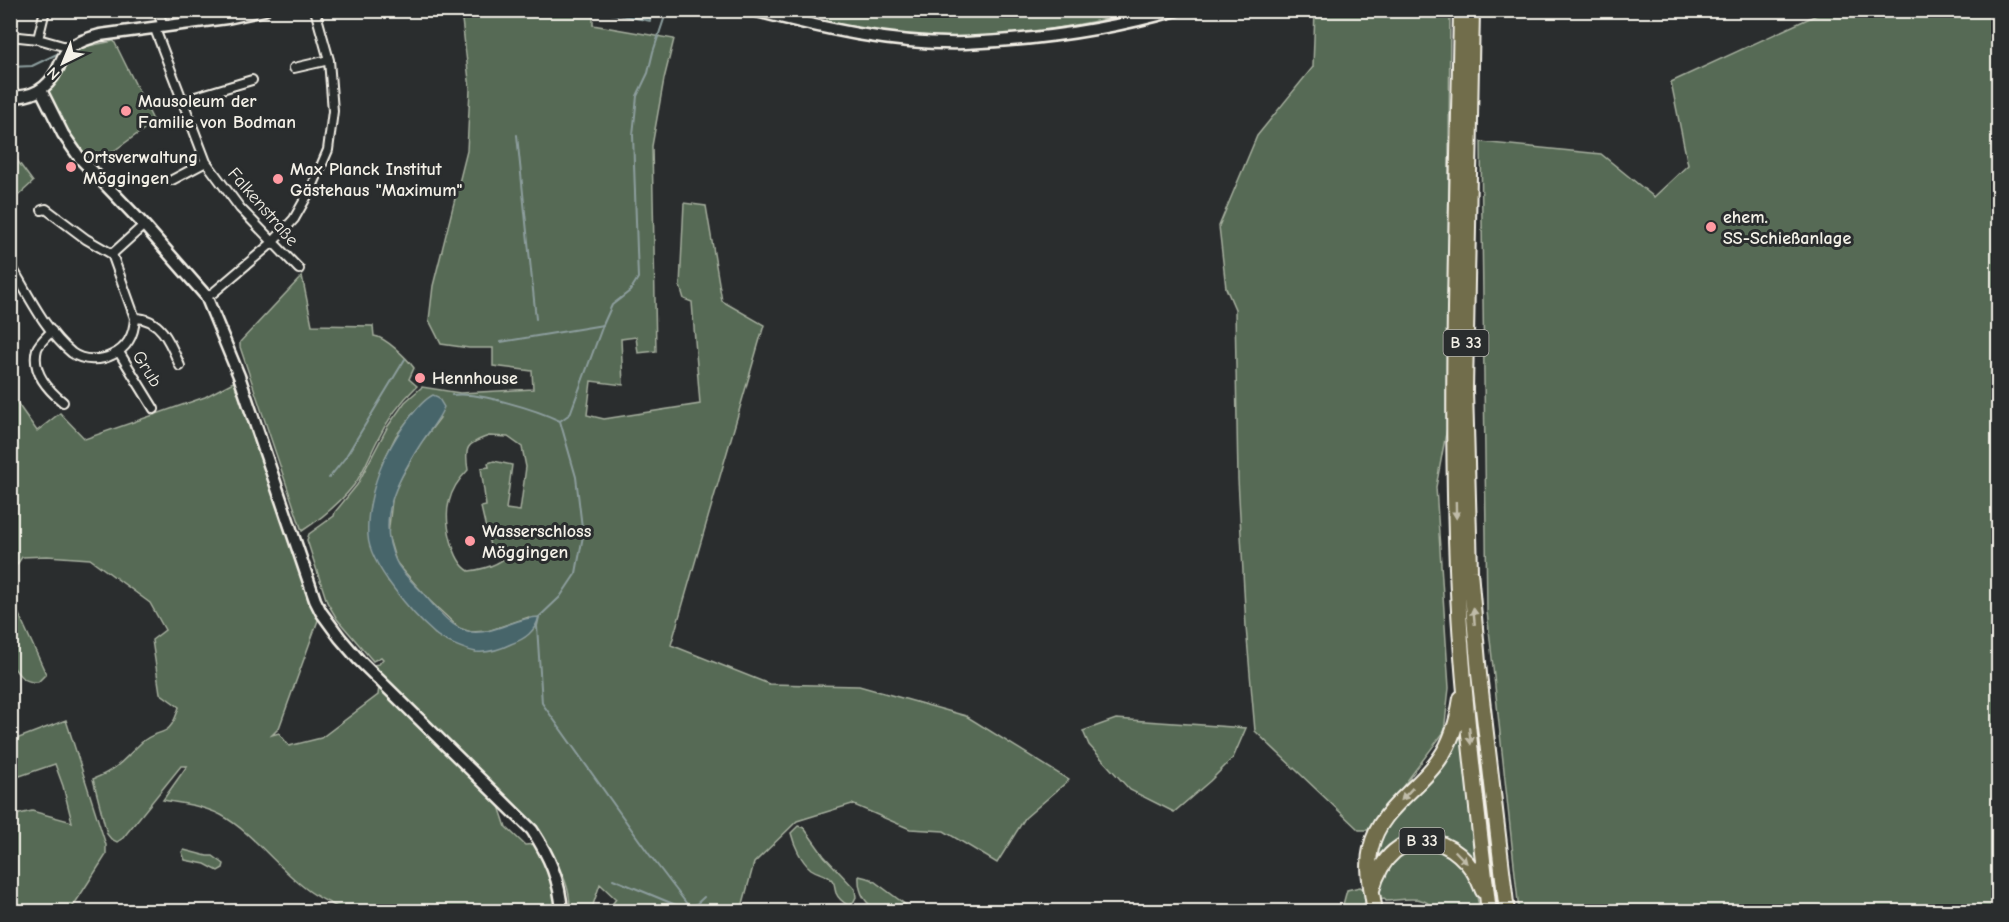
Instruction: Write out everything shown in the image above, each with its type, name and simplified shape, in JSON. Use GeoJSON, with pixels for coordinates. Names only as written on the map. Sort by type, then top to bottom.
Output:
{"type":"FeatureCollection","features":[{"type":"Feature","properties":{"kind":"highway","name":"B 33"},"geometry":{"type":"LineString","coordinates":[[1461,10],[1455,401],[1457,569],[1464,678],[1489,908]]}},
{"type":"Feature","properties":{"kind":"highway","name":"B 33"},"geometry":{"type":"LineString","coordinates":[[1472,10],[1465,390],[1470,571],[1480,686],[1507,912]]}},
{"type":"Feature","properties":{"kind":"highway","name":"B 33"},"geometry":{"type":"LineString","coordinates":[[1374,912],[1368,870],[1374,838],[1391,812],[1440,759],[1450,740],[1459,711],[1464,678]]}},
{"type":"Feature","properties":{"kind":"highway","name":"B 33"},"geometry":{"type":"LineString","coordinates":[[1372,892],[1376,877],[1391,854],[1402,846],[1415,841],[1427,840],[1450,847],[1460,855],[1481,884],[1489,908]]}},
{"type":"Feature","properties":{"kind":"street"},"geometry":{"type":"LineString","coordinates":[[38,39],[45,10]]}},
{"type":"Feature","properties":{"kind":"street","name":"Falkenstraße"},"geometry":{"type":"LineString","coordinates":[[158,10],[159,28],[182,101],[206,162],[240,208],[299,269]]}},
{"type":"Feature","properties":{"kind":"street"},"geometry":{"type":"LineString","coordinates":[[10,97],[30,95],[41,90],[51,80],[70,48],[100,35],[159,28],[264,10]]}},
{"type":"Feature","properties":{"kind":"street"},"geometry":{"type":"LineString","coordinates":[[206,296],[213,293],[272,243],[294,219],[312,187],[328,150],[333,111],[329,60],[315,10]]}},
{"type":"Feature","properties":{"kind":"street"},"geometry":{"type":"LineString","coordinates":[[753,10],[813,25],[863,34],[897,39],[963,43],[1082,32],[1118,26],[1177,10]]}},
{"type":"Feature","properties":{"kind":"street"},"geometry":{"type":"LineString","coordinates":[[10,36],[38,39],[70,48]]}},
{"type":"Feature","properties":{"kind":"street"},"geometry":{"type":"LineString","coordinates":[[294,68],[329,60]]}},
{"type":"Feature","properties":{"kind":"street"},"geometry":{"type":"LineString","coordinates":[[182,101],[252,80]]}},
{"type":"Feature","properties":{"kind":"street"},"geometry":{"type":"LineString","coordinates":[[41,90],[72,147],[206,296],[240,376],[321,612],[358,660],[532,830],[546,851],[556,874],[562,912]]}},
{"type":"Feature","properties":{"kind":"street","name":"Falkenstraße"},"geometry":{"type":"LineString","coordinates":[[172,180],[206,162]]}},
{"type":"Feature","properties":{"kind":"street"},"geometry":{"type":"LineString","coordinates":[[42,210],[46,209],[86,239],[112,254],[135,318],[129,342],[119,352]]}},
{"type":"Feature","properties":{"kind":"street"},"geometry":{"type":"LineString","coordinates":[[112,254],[144,225]]}},
{"type":"Feature","properties":{"kind":"street","name":"Grub"},"geometry":{"type":"LineString","coordinates":[[10,264],[52,331],[74,354],[87,359],[105,359],[119,352],[154,409]]}},
{"type":"Feature","properties":{"kind":"street"},"geometry":{"type":"LineString","coordinates":[[135,318],[146,318],[157,325],[170,342],[180,366]]}},
{"type":"Feature","properties":{"kind":"street"},"geometry":{"type":"LineString","coordinates":[[52,331],[37,348],[36,363],[40,378],[50,392],[63,402]]}},
{"type":"Feature","properties":{"kind":"green space"},"geometry":{"type":"Polygon","coordinates":[[[461,11],[593,11],[593,25],[674,39],[652,146],[656,351],[638,353],[636,337],[621,339],[623,385],[591,381],[587,415],[604,419],[700,404],[692,302],[684,299],[680,286],[684,203],[706,206],[722,301],[764,325],[671,645],[769,684],[859,686],[966,716],[1069,780],[1025,818],[997,863],[944,831],[910,829],[852,804],[797,821],[754,863],[741,911],[607,911],[616,899],[600,884],[591,911],[570,911],[569,894],[556,863],[535,836],[497,800],[506,827],[525,845],[536,844],[541,852],[554,885],[557,911],[344,911],[305,888],[243,830],[221,815],[200,807],[163,800],[187,766],[181,766],[123,838],[117,842],[107,834],[93,779],[114,768],[147,738],[167,729],[179,707],[160,693],[152,640],[165,630],[150,603],[90,559],[22,557],[14,569],[11,597],[46,674],[38,682],[28,681],[18,674],[10,662],[10,391],[37,431],[60,413],[85,439],[205,397],[235,381],[321,612],[279,728],[272,735],[279,733],[289,746],[321,738],[378,695],[380,677],[373,665],[379,664],[383,659],[381,657],[373,661],[337,619],[327,602],[307,540],[309,534],[334,516],[357,485],[388,426],[405,402],[422,387],[460,393],[533,389],[532,371],[493,366],[493,348],[469,348],[441,344],[429,320],[433,286],[467,151],[470,89],[461,11]],[[414,412],[396,436],[382,464],[388,581],[435,634],[476,652],[529,617],[488,631],[471,632],[459,628],[429,600],[396,562],[388,535],[393,492],[420,444],[440,418],[414,412]],[[489,436],[476,441],[469,447],[466,456],[468,470],[450,497],[448,510],[449,529],[454,550],[463,566],[469,571],[494,565],[514,549],[493,550],[490,546],[481,507],[486,506],[481,468],[489,467],[488,463],[494,461],[512,465],[506,509],[520,511],[526,467],[522,447],[508,437],[489,436]]]}},
{"type":"Feature","properties":{"kind":"green space"},"geometry":{"type":"Polygon","coordinates":[[[808,11],[1142,11],[1020,34],[958,38],[896,35],[828,24],[826,15],[808,11]]]}},
{"type":"Feature","properties":{"kind":"green space"},"geometry":{"type":"Polygon","coordinates":[[[1315,11],[1450,11],[1447,428],[1436,487],[1449,688],[1444,732],[1370,830],[1359,830],[1255,731],[1246,627],[1238,479],[1235,309],[1226,288],[1219,226],[1257,136],[1313,67],[1315,11]]]}},
{"type":"Feature","properties":{"kind":"green space"},"geometry":{"type":"Polygon","coordinates":[[[1825,11],[1998,13],[1998,911],[1519,911],[1487,611],[1481,142],[1601,154],[1654,197],[1688,165],[1671,82],[1825,11]]]}},
{"type":"Feature","properties":{"kind":"green space"},"geometry":{"type":"Polygon","coordinates":[[[114,41],[154,122],[90,168],[69,143],[48,93],[70,55],[77,48],[114,41]]]}},
{"type":"Feature","properties":{"kind":"green space"},"geometry":{"type":"Polygon","coordinates":[[[11,152],[33,182],[10,202],[11,152]]]}},
{"type":"Feature","properties":{"kind":"green space"},"geometry":{"type":"Polygon","coordinates":[[[302,276],[312,325],[373,326],[374,336],[390,344],[414,368],[409,379],[417,386],[389,420],[354,485],[330,510],[302,531],[240,342],[302,276]]]}},
{"type":"Feature","properties":{"kind":"green space"},"geometry":{"type":"Polygon","coordinates":[[[1116,719],[1246,728],[1233,758],[1174,812],[1130,790],[1089,745],[1083,731],[1116,719]]]}},
{"type":"Feature","properties":{"kind":"green space"},"geometry":{"type":"Polygon","coordinates":[[[66,720],[106,845],[106,855],[70,911],[11,911],[11,802],[15,815],[32,811],[72,822],[55,764],[11,779],[11,741],[66,720]]]}},
{"type":"Feature","properties":{"kind":"green space"},"geometry":{"type":"Polygon","coordinates":[[[1461,729],[1476,865],[1428,837],[1375,873],[1377,849],[1383,830],[1461,729]]]}},
{"type":"Feature","properties":{"kind":"green space"},"geometry":{"type":"Polygon","coordinates":[[[798,826],[804,828],[824,856],[855,889],[856,897],[849,906],[837,895],[832,880],[811,869],[801,857],[791,833],[798,826]]]}},
{"type":"Feature","properties":{"kind":"green space"},"geometry":{"type":"Polygon","coordinates":[[[1428,845],[1458,858],[1475,887],[1480,911],[1435,911],[1431,905],[1420,900],[1386,901],[1384,898],[1379,899],[1382,878],[1393,859],[1407,850],[1428,845]]]}},
{"type":"Feature","properties":{"kind":"green space"},"geometry":{"type":"Polygon","coordinates":[[[184,850],[213,856],[224,864],[223,868],[218,871],[205,864],[185,860],[182,852],[184,850]]]}},
{"type":"Feature","properties":{"kind":"green space"},"geometry":{"type":"Polygon","coordinates":[[[859,876],[871,879],[914,911],[878,911],[863,897],[859,876]]]}},
{"type":"Feature","properties":{"kind":"green space"},"geometry":{"type":"Polygon","coordinates":[[[1360,887],[1367,891],[1368,900],[1356,911],[1341,912],[1347,890],[1360,887]]]}},
{"type":"Feature","properties":{"kind":"water"},"geometry":{"type":"Polygon","coordinates":[[[603,10],[652,11],[650,21],[603,12],[603,10]]]}},
{"type":"Feature","properties":{"kind":"water"},"geometry":{"type":"Polygon","coordinates":[[[433,395],[438,397],[444,407],[397,486],[389,515],[390,545],[404,574],[444,617],[458,627],[472,632],[481,632],[539,617],[532,631],[521,640],[494,650],[471,651],[437,636],[394,588],[370,547],[369,515],[373,492],[384,461],[408,420],[433,395]]]}},
{"type":"Feature","properties":{"kind":"waterway"},"geometry":{"type":"LineString","coordinates":[[501,342],[603,325],[612,305],[630,291],[638,278],[633,135],[637,96],[648,73],[666,13]]}},
{"type":"Feature","properties":{"kind":"waterway"},"geometry":{"type":"LineString","coordinates":[[10,67],[32,66],[59,53]]}},
{"type":"Feature","properties":{"kind":"waterway"},"geometry":{"type":"LineString","coordinates":[[517,135],[536,319]]}},
{"type":"Feature","properties":{"kind":"waterway"},"geometry":{"type":"LineString","coordinates":[[452,395],[491,399],[560,421],[570,414],[603,325]]}},
{"type":"Feature","properties":{"kind":"waterway"},"geometry":{"type":"LineString","coordinates":[[329,478],[345,458],[405,359]]}},
{"type":"Feature","properties":{"kind":"waterway"},"geometry":{"type":"LineString","coordinates":[[560,421],[576,477],[583,536],[576,573],[560,597],[539,617],[537,626],[542,703],[693,912]]}},
{"type":"Feature","properties":{"kind":"waterway"},"geometry":{"type":"LineString","coordinates":[[613,879],[683,908],[691,909],[704,897]]}},
{"type":"Feature","properties":{"kind":"place","name":"Mausoleum der Familie von Bodman"},"geometry":{"type":"Point","coordinates":[126,111]}},
{"type":"Feature","properties":{"kind":"place","name":"Ortsverwaltung Möggingen"},"geometry":{"type":"Point","coordinates":[71,167]}},
{"type":"Feature","properties":{"kind":"place","name":"Max Planck Institut Gästehaus \"Maximum\""},"geometry":{"type":"Point","coordinates":[278,179]}},
{"type":"Feature","properties":{"kind":"place","name":"ehem. SS-Schießanlage"},"geometry":{"type":"Point","coordinates":[1711,227]}},
{"type":"Feature","properties":{"kind":"place","name":"Hennhouse"},"geometry":{"type":"Point","coordinates":[420,378]}},
{"type":"Feature","properties":{"kind":"place","name":"Wasserschloss Möggingen"},"geometry":{"type":"Point","coordinates":[470,541]}}]}
